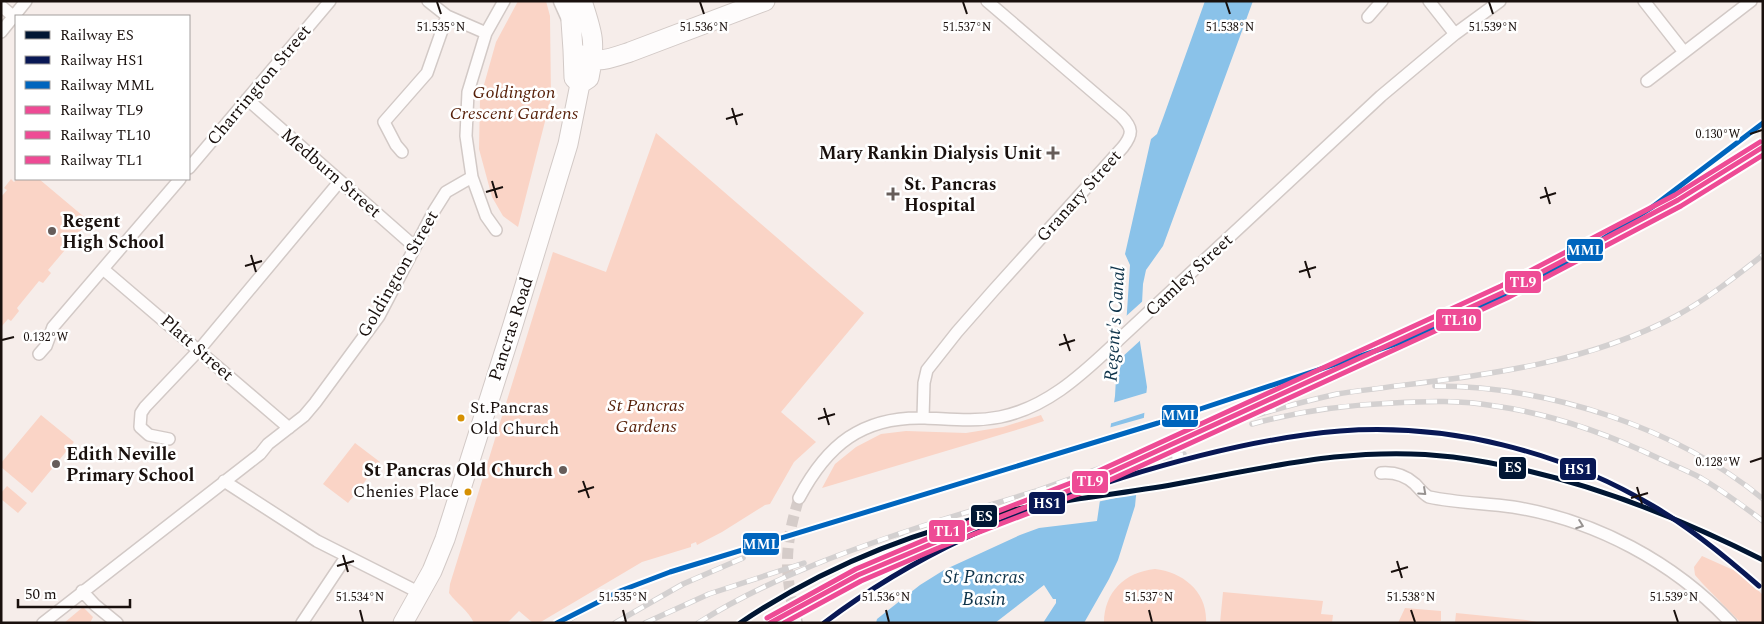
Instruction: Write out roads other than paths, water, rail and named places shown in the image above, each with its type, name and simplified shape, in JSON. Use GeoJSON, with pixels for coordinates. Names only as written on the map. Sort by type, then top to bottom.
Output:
{"type":"FeatureCollection","features":[{"type":"Feature","properties":{"kind":"main road"},"geometry":{"type":"LineString","coordinates":[[562,1],[571,21]]}},
{"type":"Feature","properties":{"kind":"main road"},"geometry":{"type":"LineString","coordinates":[[574,1],[571,21],[574,78],[580,84],[589,78],[594,42],[589,19],[582,1]]}},
{"type":"Feature","properties":{"kind":"main road"},"geometry":{"type":"LineString","coordinates":[[573,50],[580,56],[592,61],[630,52],[765,1]]}},
{"type":"Feature","properties":{"kind":"main road","name":"Pancras Road"},"geometry":{"type":"LineString","coordinates":[[403,623],[432,571],[444,539],[568,144],[580,84]]}},
{"type":"Feature","properties":{"kind":"street"},"geometry":{"type":"LineString","coordinates":[[16,15],[26,1]]}},
{"type":"Feature","properties":{"kind":"street","name":"Charrington Street"},"geometry":{"type":"LineString","coordinates":[[190,167],[330,1]]}},
{"type":"Feature","properties":{"kind":"street"},"geometry":{"type":"LineString","coordinates":[[428,1],[447,16],[486,33]]}},
{"type":"Feature","properties":{"kind":"street"},"geometry":{"type":"LineString","coordinates":[[496,230],[486,216],[472,177],[466,136],[468,92],[486,33],[504,1]]}},
{"type":"Feature","properties":{"kind":"street","name":"Granary Street"},"geometry":{"type":"LineString","coordinates":[[923,418],[924,383],[927,370],[993,291],[1123,147],[1129,139],[1131,131],[1127,122],[1121,116],[987,1]]}},
{"type":"Feature","properties":{"kind":"street"},"geometry":{"type":"LineString","coordinates":[[1368,17],[1382,1]]}},
{"type":"Feature","properties":{"kind":"street"},"geometry":{"type":"LineString","coordinates":[[1429,1],[1455,34]]}},
{"type":"Feature","properties":{"kind":"street","name":"Camley Street"},"geometry":{"type":"LineString","coordinates":[[799,498],[807,481],[820,463],[853,434],[883,422],[923,418],[974,420],[1014,413],[1048,399],[1067,386],[1112,347],[1381,96],[1455,34],[1500,1]]}},
{"type":"Feature","properties":{"kind":"street"},"geometry":{"type":"LineString","coordinates":[[1644,1],[1684,52]]}},
{"type":"Feature","properties":{"kind":"street"},"geometry":{"type":"LineString","coordinates":[[1647,81],[1751,1]]}},
{"type":"Feature","properties":{"kind":"street"},"geometry":{"type":"LineString","coordinates":[[1,6],[14,17],[1,32]]}},
{"type":"Feature","properties":{"kind":"street"},"geometry":{"type":"LineString","coordinates":[[402,152],[396,145],[384,122],[428,73],[447,16]]}},
{"type":"Feature","properties":{"kind":"street","name":"Medburn Street"},"geometry":{"type":"LineString","coordinates":[[247,100],[415,247]]}},
{"type":"Feature","properties":{"kind":"street","name":"Goldington Street"},"geometry":{"type":"LineString","coordinates":[[43,623],[260,454],[268,444],[304,416],[379,316],[446,192],[472,177]]}},
{"type":"Feature","properties":{"kind":"street"},"geometry":{"type":"LineString","coordinates":[[39,354],[46,346],[53,327],[179,180]]}},
{"type":"Feature","properties":{"kind":"street"},"geometry":{"type":"LineString","coordinates":[[169,439],[149,435],[140,427],[141,413],[199,350],[340,182]]}},
{"type":"Feature","properties":{"kind":"street","name":"Platt Street"},"geometry":{"type":"LineString","coordinates":[[103,269],[289,428]]}},
{"type":"Feature","properties":{"kind":"street"},"geometry":{"type":"LineString","coordinates":[[1381,473],[1396,473],[1403,476],[1416,485],[1429,498],[1513,507],[1543,513],[1596,530],[1662,565],[1701,594],[1731,623]]}},
{"type":"Feature","properties":{"kind":"street"},"geometry":{"type":"LineString","coordinates":[[224,482],[317,541],[420,593]]}},
{"type":"Feature","properties":{"kind":"street"},"geometry":{"type":"LineString","coordinates":[[302,623],[346,557]]}},
{"type":"Feature","properties":{"kind":"street"},"geometry":{"type":"LineString","coordinates":[[82,591],[94,605],[117,623]]}},
{"type":"Feature","properties":{"kind":"street"},"geometry":{"type":"LineString","coordinates":[[792,608],[796,623]]}},
{"type":"Feature","properties":{"kind":"water","name":"St Pancras Basin"},"geometry":{"type":"Polygon","coordinates":[[[1205,1],[1253,1],[1163,246],[1146,270],[1143,284],[1140,342],[1147,387],[1135,506],[1118,560],[1109,579],[1084,623],[1043,623],[1056,603],[1056,599],[1053,599],[1044,585],[995,623],[876,623],[877,619],[920,585],[944,570],[1039,528],[1097,521],[1116,378],[1124,358],[1130,265],[1125,254],[1151,139],[1157,134],[1205,1]]]}},
{"type":"Feature","properties":{"kind":"tunnel"},"geometry":{"type":"LineString","coordinates":[[793,608],[788,579],[788,553],[791,527],[799,498]]}},
{"type":"Feature","properties":{"kind":"railway"},"geometry":{"type":"LineString","coordinates":[[1036,491],[1185,438],[1298,403],[1337,394],[1510,370],[1553,361],[1595,349],[1636,335],[1676,316],[1710,295],[1763,255]]}},
{"type":"Feature","properties":{"kind":"railway"},"geometry":{"type":"LineString","coordinates":[[1435,386],[1478,388],[1521,394],[1565,403],[1608,416],[1651,432],[1691,451],[1729,473],[1763,499]]}},
{"type":"Feature","properties":{"kind":"railway"},"geometry":{"type":"LineString","coordinates":[[1252,424],[1305,412],[1340,407],[1418,402],[1482,404],[1538,414],[1600,433],[1686,470],[1725,493],[1763,521]]}},
{"type":"Feature","properties":{"kind":"railway"},"geometry":{"type":"LineString","coordinates":[[1108,472],[1184,454]]}},
{"type":"Feature","properties":{"kind":"railway"},"geometry":{"type":"LineString","coordinates":[[1060,490],[1083,483]]}},
{"type":"Feature","properties":{"kind":"railway"},"geometry":{"type":"LineString","coordinates":[[698,623],[756,591],[816,564],[910,530],[1043,489]]}},
{"type":"Feature","properties":{"kind":"railway"},"geometry":{"type":"LineString","coordinates":[[965,522],[995,511]]}},
{"type":"Feature","properties":{"kind":"railway"},"geometry":{"type":"LineString","coordinates":[[876,551],[903,538]]}},
{"type":"Feature","properties":{"kind":"railway"},"geometry":{"type":"LineString","coordinates":[[615,623],[683,584],[743,558]]}},
{"type":"Feature","properties":{"kind":"railway"},"geometry":{"type":"LineString","coordinates":[[645,623],[709,594],[804,563]]}},
{"type":"Feature","properties":{"kind":"railway"},"geometry":{"type":"LineString","coordinates":[[564,623],[593,605]]}},
{"type":"Feature","properties":{"kind":"rail line","name":"MML"},"geometry":{"type":"LineString","coordinates":[[557,623],[620,591],[670,572],[1158,423],[1399,343],[1500,298],[1568,261],[1651,208],[1763,123]]}},
{"type":"Feature","properties":{"kind":"rail line","name":"TL1"},"geometry":{"type":"LineString","coordinates":[[767,618],[856,569],[934,536],[1081,479],[1501,286],[1675,195],[1760,142]]}},
{"type":"Feature","properties":{"kind":"rail line","name":"TL9"},"geometry":{"type":"LineString","coordinates":[[770,623],[858,575],[936,542],[1083,485],[1504,292],[1678,200],[1763,147]]}},
{"type":"Feature","properties":{"kind":"rail line","name":"TL10"},"geometry":{"type":"LineString","coordinates":[[784,623],[861,581],[938,548],[1086,491],[1507,298],[1681,206],[1763,155]]}},
{"type":"Feature","properties":{"kind":"rail line","name":"HS1"},"geometry":{"type":"LineString","coordinates":[[824,623],[858,598],[929,556],[966,537],[1042,505],[1121,478],[1202,455],[1285,438],[1340,431],[1422,432],[1462,437],[1542,456],[1580,470],[1618,487],[1681,524],[1708,543],[1759,586]]}},
{"type":"Feature","properties":{"kind":"rail line","name":"ES"},"geometry":{"type":"LineString","coordinates":[[740,623],[803,585],[870,553],[940,528],[976,518],[1012,510],[1155,488],[1279,465],[1348,456],[1417,454],[1453,457],[1533,472],[1612,495],[1689,525],[1763,560]]}},
{"type":"Feature","properties":{"kind":"place","name":"Mary Rankin Dialysis Unit"},"geometry":{"type":"Point","coordinates":[1053,153]}},
{"type":"Feature","properties":{"kind":"place","name":"St. Pancras Hospital"},"geometry":{"type":"Point","coordinates":[893,194]}},
{"type":"Feature","properties":{"kind":"place","name":"Regent High School"},"geometry":{"type":"Point","coordinates":[52,231]}},
{"type":"Feature","properties":{"kind":"place","name":"St.Pancras Old Church"},"geometry":{"type":"Point","coordinates":[461,418]}},
{"type":"Feature","properties":{"kind":"place","name":"Edith Neville Primary School"},"geometry":{"type":"Point","coordinates":[56,464]}},
{"type":"Feature","properties":{"kind":"place","name":"St Pancras Old Church"},"geometry":{"type":"Point","coordinates":[563,470]}},
{"type":"Feature","properties":{"kind":"place","name":"Chenies Place"},"geometry":{"type":"Point","coordinates":[468,492]}},
{"type":"Feature","properties":{"kind":"park label","name":"Goldington Crescent Gardens"},"geometry":{"type":"Point","coordinates":[514,102]}},
{"type":"Feature","properties":{"kind":"park label","name":"St Pancras Gardens"},"geometry":{"type":"Point","coordinates":[646,415]}},
{"type":"Feature","properties":{"kind":"water label","name":"Regent's Canal"},"geometry":{"type":"Point","coordinates":[1115,324]}}]}
